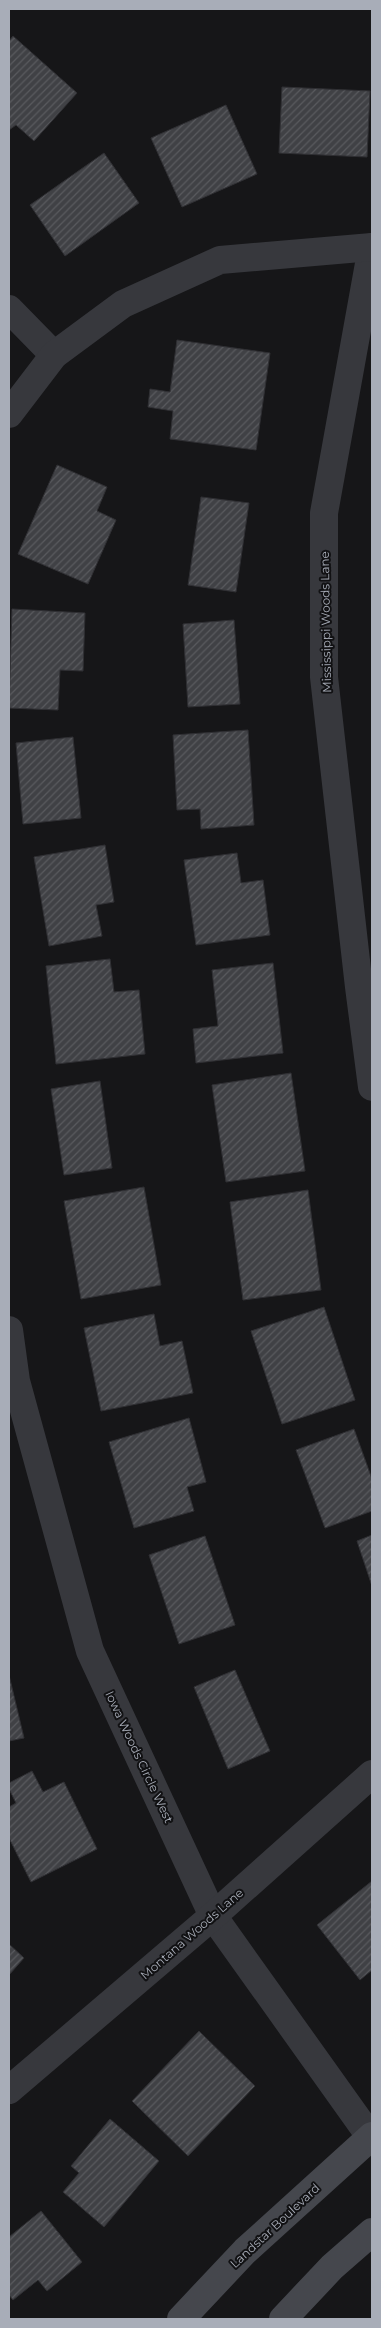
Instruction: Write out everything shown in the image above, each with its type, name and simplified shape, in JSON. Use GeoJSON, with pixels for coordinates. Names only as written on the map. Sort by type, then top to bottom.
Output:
{"type":"FeatureCollection","features":[{"type":"Feature","properties":{"kind":"street"},"geometry":{"type":"LineString","coordinates":[[9,414],[54,355],[123,304],[220,260],[372,247]]}},
{"type":"Feature","properties":{"kind":"street","name":"Mississippi Woods Lane"},"geometry":{"type":"LineString","coordinates":[[372,247],[324,513],[324,676],[372,1087]]}},
{"type":"Feature","properties":{"kind":"street"},"geometry":{"type":"LineString","coordinates":[[9,310],[54,355]]}},
{"type":"Feature","properties":{"kind":"street","name":"Iowa Woods Circle West"},"geometry":{"type":"LineString","coordinates":[[9,1330],[16,1381],[90,1651],[213,1916],[372,2137]]}},
{"type":"Feature","properties":{"kind":"street","name":"Montana Woods Lane"},"geometry":{"type":"LineString","coordinates":[[9,2090],[213,1916],[372,1774]]}},
{"type":"Feature","properties":{"kind":"street","name":"Landstar Boulevard"},"geometry":{"type":"LineString","coordinates":[[181,2319],[245,2251],[372,2137]]}},
{"type":"Feature","properties":{"kind":"street"},"geometry":{"type":"LineString","coordinates":[[283,2319],[332,2267],[372,2232]]}},
{"type":"Feature","properties":{"kind":"building"},"geometry":{"type":"Polygon","coordinates":[[[13,36],[77,93],[34,141],[16,125],[9,130],[9,41],[13,36]]]}},
{"type":"Feature","properties":{"kind":"building"},"geometry":{"type":"Polygon","coordinates":[[[282,87],[370,91],[367,157],[279,153],[282,87]]]}},
{"type":"Feature","properties":{"kind":"building"},"geometry":{"type":"Polygon","coordinates":[[[226,105],[257,174],[182,207],[151,138],[226,105]]]}},
{"type":"Feature","properties":{"kind":"building"},"geometry":{"type":"Polygon","coordinates":[[[104,153],[139,203],[65,256],[30,205],[104,153]]]}},
{"type":"Feature","properties":{"kind":"building"},"geometry":{"type":"Polygon","coordinates":[[[177,340],[270,353],[256,450],[170,439],[173,411],[148,407],[150,389],[170,392],[177,340]]]}},
{"type":"Feature","properties":{"kind":"building"},"geometry":{"type":"Polygon","coordinates":[[[57,465],[107,487],[97,511],[116,520],[88,584],[18,554],[57,465]]]}},
{"type":"Feature","properties":{"kind":"building"},"geometry":{"type":"Polygon","coordinates":[[[201,497],[249,503],[236,592],[188,585],[201,497]]]}},
{"type":"Feature","properties":{"kind":"building"},"geometry":{"type":"Polygon","coordinates":[[[12,609],[85,613],[83,671],[60,670],[58,710],[9,708],[12,609]]]}},
{"type":"Feature","properties":{"kind":"building"},"geometry":{"type":"Polygon","coordinates":[[[234,620],[240,704],[188,707],[183,624],[234,620]]]}},
{"type":"Feature","properties":{"kind":"building"},"geometry":{"type":"Polygon","coordinates":[[[248,730],[254,825],[201,829],[200,809],[177,810],[173,735],[248,730]]]}},
{"type":"Feature","properties":{"kind":"building"},"geometry":{"type":"Polygon","coordinates":[[[73,737],[81,818],[23,824],[16,743],[73,737]]]}},
{"type":"Feature","properties":{"kind":"building"},"geometry":{"type":"Polygon","coordinates":[[[105,845],[114,902],[96,905],[102,936],[49,946],[34,857],[105,845]]]}},
{"type":"Feature","properties":{"kind":"building"},"geometry":{"type":"Polygon","coordinates":[[[237,853],[241,883],[263,880],[270,935],[196,945],[184,860],[237,853]]]}},
{"type":"Feature","properties":{"kind":"building"},"geometry":{"type":"Polygon","coordinates":[[[110,959],[114,992],[139,990],[145,1054],[56,1064],[46,966],[110,959]]]}},
{"type":"Feature","properties":{"kind":"building"},"geometry":{"type":"Polygon","coordinates":[[[273,963],[283,1053],[196,1063],[193,1029],[218,1026],[212,970],[273,963]]]}},
{"type":"Feature","properties":{"kind":"building"},"geometry":{"type":"Polygon","coordinates":[[[291,1073],[305,1171],[226,1182],[212,1085],[291,1073]]]}},
{"type":"Feature","properties":{"kind":"building"},"geometry":{"type":"Polygon","coordinates":[[[100,1081],[112,1168],[64,1175],[51,1089],[100,1081]]]}},
{"type":"Feature","properties":{"kind":"building"},"geometry":{"type":"Polygon","coordinates":[[[144,1187],[161,1285],[81,1299],[64,1201],[144,1187]]]}},
{"type":"Feature","properties":{"kind":"building"},"geometry":{"type":"Polygon","coordinates":[[[308,1190],[321,1290],[243,1300],[230,1202],[308,1190]]]}},
{"type":"Feature","properties":{"kind":"building"},"geometry":{"type":"Polygon","coordinates":[[[324,1307],[355,1400],[282,1424],[251,1331],[324,1307]]]}},
{"type":"Feature","properties":{"kind":"building"},"geometry":{"type":"Polygon","coordinates":[[[154,1314],[160,1346],[182,1341],[193,1393],[101,1411],[84,1328],[154,1314]]]}},
{"type":"Feature","properties":{"kind":"building"},"geometry":{"type":"Polygon","coordinates":[[[189,1418],[206,1482],[187,1487],[194,1511],[134,1528],[109,1442],[189,1418]]]}},
{"type":"Feature","properties":{"kind":"building"},"geometry":{"type":"Polygon","coordinates":[[[354,1429],[372,1479],[372,1511],[325,1528],[296,1450],[354,1429]]]}},
{"type":"Feature","properties":{"kind":"building"},"geometry":{"type":"Polygon","coordinates":[[[372,1535],[372,1586],[357,1541],[372,1535]]]}},
{"type":"Feature","properties":{"kind":"building"},"geometry":{"type":"Polygon","coordinates":[[[205,1536],[235,1625],[179,1644],[149,1555],[205,1536]]]}},
{"type":"Feature","properties":{"kind":"building"},"geometry":{"type":"Polygon","coordinates":[[[235,1670],[270,1751],[228,1769],[194,1687],[235,1670]]]}},
{"type":"Feature","properties":{"kind":"building"},"geometry":{"type":"Polygon","coordinates":[[[9,1675],[24,1738],[9,1741],[9,1675]]]}},
{"type":"Feature","properties":{"kind":"building"},"geometry":{"type":"Polygon","coordinates":[[[32,1771],[43,1792],[64,1782],[97,1849],[31,1882],[9,1838],[9,1807],[16,1803],[9,1789],[9,1783],[32,1771]]]}},
{"type":"Feature","properties":{"kind":"building"},"geometry":{"type":"Polygon","coordinates":[[[372,1881],[372,1970],[360,1980],[317,1925],[372,1881]]]}},
{"type":"Feature","properties":{"kind":"building"},"geometry":{"type":"Polygon","coordinates":[[[9,1944],[24,1958],[9,1975],[9,1944]]]}},
{"type":"Feature","properties":{"kind":"building"},"geometry":{"type":"Polygon","coordinates":[[[199,2031],[255,2086],[188,2156],[132,2101],[199,2031]]]}},
{"type":"Feature","properties":{"kind":"building"},"geometry":{"type":"Polygon","coordinates":[[[110,2119],[159,2161],[104,2227],[63,2192],[79,2173],[71,2166],[110,2119]]]}},
{"type":"Feature","properties":{"kind":"building"},"geometry":{"type":"Polygon","coordinates":[[[41,2211],[82,2262],[47,2291],[38,2280],[13,2300],[9,2295],[9,2237],[41,2211]]]}}]}
